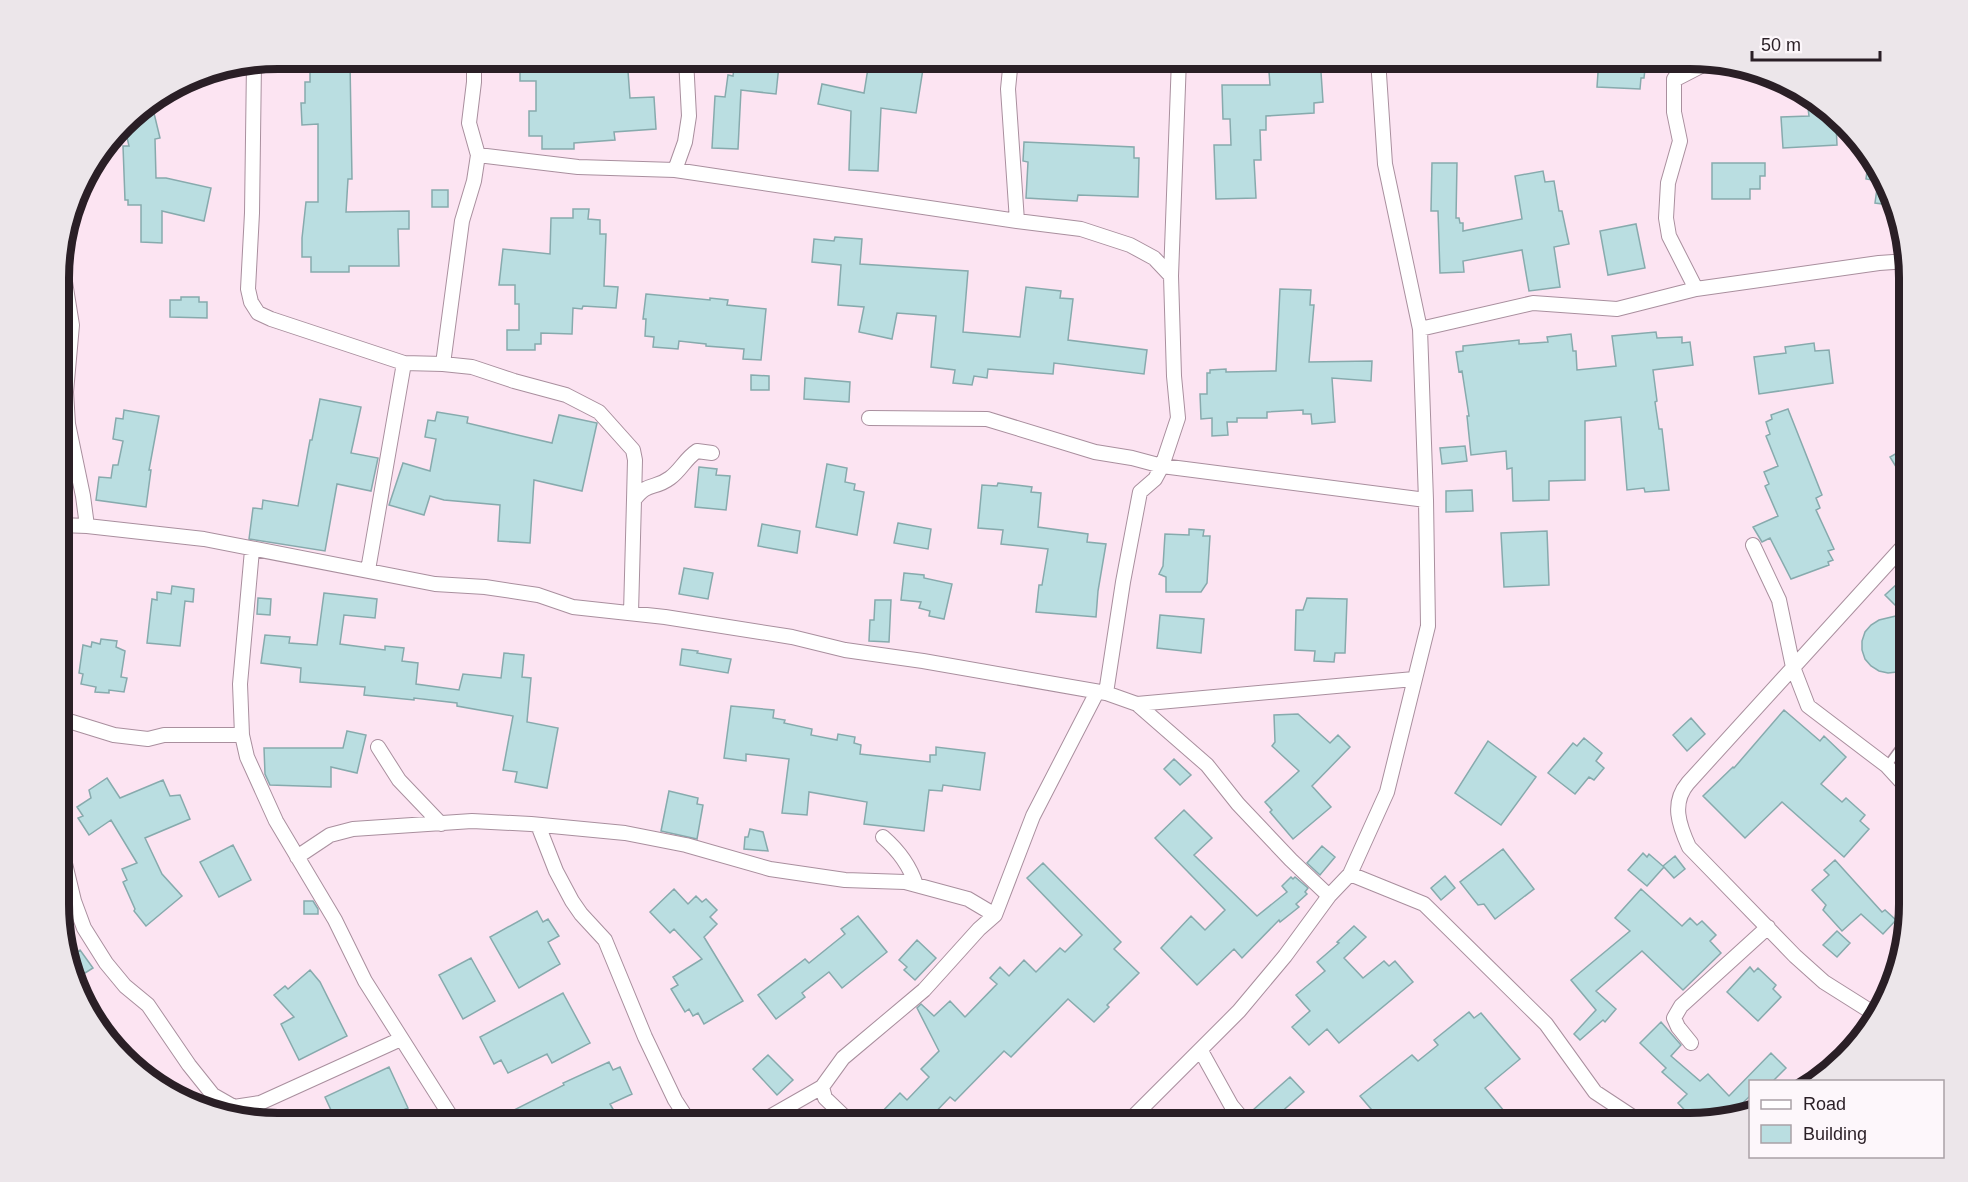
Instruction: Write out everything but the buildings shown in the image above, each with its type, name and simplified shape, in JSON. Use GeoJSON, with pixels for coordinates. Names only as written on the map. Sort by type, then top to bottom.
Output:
{"type":"FeatureCollection","features":[{"type":"Feature","properties":{"kind":"street"},"geometry":{"type":"LineString","coordinates":[[443,364],[462,221],[474,180],[478,155],[469,123],[474,69]]}},
{"type":"Feature","properties":{"kind":"street"},"geometry":{"type":"LineString","coordinates":[[675,170],[685,142],[689,116],[687,69]]}},
{"type":"Feature","properties":{"kind":"street"},"geometry":{"type":"LineString","coordinates":[[1010,69],[1008,89],[1017,221]]}},
{"type":"Feature","properties":{"kind":"street"},"geometry":{"type":"LineString","coordinates":[[776,1113],[822,1087],[843,1058],[924,990],[979,929],[995,915],[1033,816],[1101,692],[1140,492],[1155,479],[1162,466],[1178,418],[1174,376],[1171,276],[1179,69]]}},
{"type":"Feature","properties":{"kind":"street"},"geometry":{"type":"LineString","coordinates":[[1137,1113],[1239,1011],[1285,956],[1329,896],[1350,874],[1387,792],[1428,626],[1420,329],[1385,164],[1379,69]]}},
{"type":"Feature","properties":{"kind":"street"},"geometry":{"type":"LineString","coordinates":[[1681,69],[1674,80],[1674,112],[1680,141],[1668,183],[1666,218],[1669,236],[1696,289]]}},
{"type":"Feature","properties":{"kind":"street"},"geometry":{"type":"LineString","coordinates":[[1674,80],[1695,69]]}},
{"type":"Feature","properties":{"kind":"street"},"geometry":{"type":"LineString","coordinates":[[254,71],[253,181],[248,289],[251,302],[258,313],[404,363],[472,367],[566,395],[599,412],[633,450],[631,613]]}},
{"type":"Feature","properties":{"kind":"street"},"geometry":{"type":"LineString","coordinates":[[478,155],[578,167],[675,170],[1017,221],[1081,228],[1130,245],[1154,258],[1171,276]]}},
{"type":"Feature","properties":{"kind":"street"},"geometry":{"type":"LineString","coordinates":[[1420,329],[1533,303],[1617,309],[1696,289],[1899,262]]}},
{"type":"Feature","properties":{"kind":"street"},"geometry":{"type":"LineString","coordinates":[[69,306],[72,325],[69,367]]}},
{"type":"Feature","properties":{"kind":"street"},"geometry":{"type":"LineString","coordinates":[[368,570],[404,363]]}},
{"type":"Feature","properties":{"kind":"street"},"geometry":{"type":"LineString","coordinates":[[869,418],[987,419],[1095,452],[1162,466],[1426,500]]}},
{"type":"Feature","properties":{"kind":"street"},"geometry":{"type":"LineString","coordinates":[[69,429],[87,526]]}},
{"type":"Feature","properties":{"kind":"street"},"geometry":{"type":"LineString","coordinates":[[634,500],[648,486],[658,485],[670,478],[687,458],[697,451],[712,453]]}},
{"type":"Feature","properties":{"kind":"street"},"geometry":{"type":"LineString","coordinates":[[69,525],[204,539],[435,584],[485,587],[538,595],[573,607],[631,613],[792,637],[844,650],[1101,692],[1137,704],[1207,765],[1238,804],[1329,896]]}},
{"type":"Feature","properties":{"kind":"street"},"geometry":{"type":"LineString","coordinates":[[1753,545],[1779,600],[1793,667],[1808,706],[1887,766],[1899,779]]}},
{"type":"Feature","properties":{"kind":"street"},"geometry":{"type":"LineString","coordinates":[[252,550],[240,684],[242,735],[247,758],[276,821],[335,920],[365,981],[448,1113]]}},
{"type":"Feature","properties":{"kind":"street"},"geometry":{"type":"LineString","coordinates":[[1870,1011],[1824,982],[1795,956],[1689,847],[1681,830],[1678,806],[1680,792],[1899,551]]}},
{"type":"Feature","properties":{"kind":"street"},"geometry":{"type":"LineString","coordinates":[[1137,704],[1414,679]]}},
{"type":"Feature","properties":{"kind":"street"},"geometry":{"type":"LineString","coordinates":[[69,722],[114,735],[148,739],[164,735],[242,735]]}},
{"type":"Feature","properties":{"kind":"street"},"geometry":{"type":"LineString","coordinates":[[378,747],[399,780],[441,824]]}},
{"type":"Feature","properties":{"kind":"street"},"geometry":{"type":"LineString","coordinates":[[297,857],[330,835],[353,829],[472,821],[538,825],[625,833],[686,845],[770,869],[844,880],[905,882],[968,899],[995,915]]}},
{"type":"Feature","properties":{"kind":"street"},"geometry":{"type":"LineString","coordinates":[[538,825],[556,871],[572,901],[605,940],[645,1037],[683,1113]]}},
{"type":"Feature","properties":{"kind":"street"},"geometry":{"type":"LineString","coordinates":[[883,837],[896,848],[913,874],[916,885]]}},
{"type":"Feature","properties":{"kind":"street"},"geometry":{"type":"LineString","coordinates":[[1350,874],[1424,904],[1546,1024],[1595,1092],[1627,1113]]}},
{"type":"Feature","properties":{"kind":"street"},"geometry":{"type":"LineString","coordinates":[[69,880],[84,928],[106,963],[125,986],[148,1005],[189,1065],[213,1095],[234,1107],[260,1103],[401,1039]]}},
{"type":"Feature","properties":{"kind":"street"},"geometry":{"type":"LineString","coordinates":[[1691,1043],[1674,1018],[1681,1006],[1768,927]]}},
{"type":"Feature","properties":{"kind":"street"},"geometry":{"type":"LineString","coordinates":[[1201,1051],[1238,1113]]}},
{"type":"Feature","properties":{"kind":"street"},"geometry":{"type":"LineString","coordinates":[[822,1087],[825,1098],[841,1113]]}},
{"type":"Feature","properties":{"kind":"lane"},"geometry":{"type":"LineString","coordinates":[[1887,766],[1899,750]]}}]}
